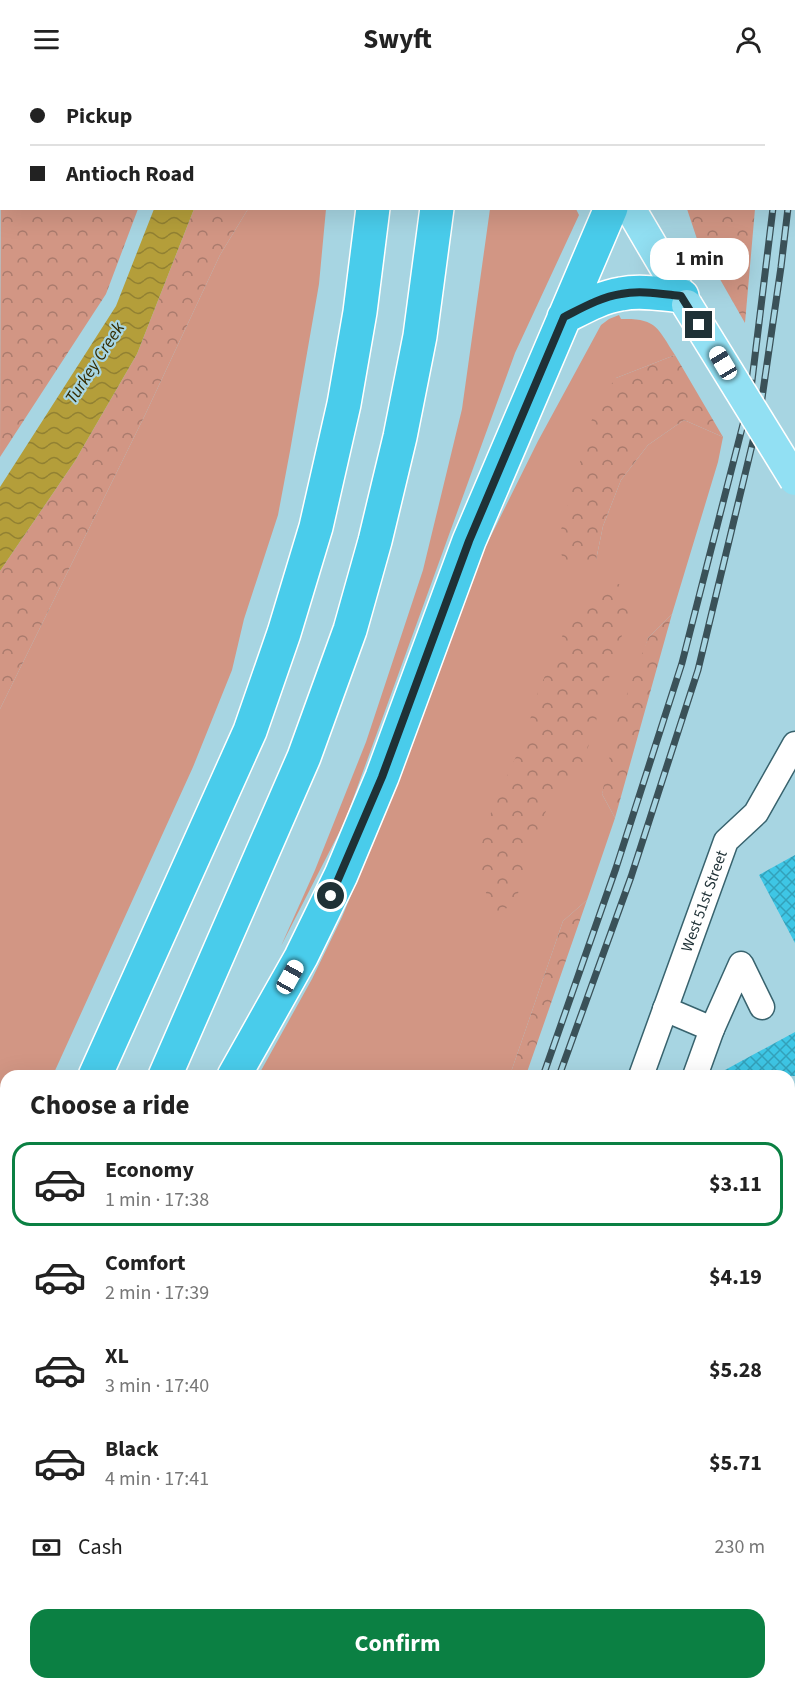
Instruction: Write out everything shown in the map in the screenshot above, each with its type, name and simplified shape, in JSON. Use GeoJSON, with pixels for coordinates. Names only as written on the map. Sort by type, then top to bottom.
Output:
{"type":"FeatureCollection","features":[{"type":"Feature","properties":{"kind":"highway"},"geometry":{"type":"LineString","coordinates":[[98,1070],[250,731],[284,633],[316,527],[344,404],[360,312],[373,210]]}},
{"type":"Feature","properties":{"kind":"highway"},"geometry":{"type":"LineString","coordinates":[[168,1070],[304,757],[350,630],[375,541],[400,437],[420,336],[437,210]]}},
{"type":"Feature","properties":{"kind":"highway"},"geometry":{"type":"LineString","coordinates":[[237,1070],[301,957],[341,875],[382,777],[469,541],[610,210]]}},
{"type":"Feature","properties":{"kind":"highway"},"geometry":{"type":"LineString","coordinates":[[564,317],[594,302],[621,294],[643,293],[684,301]]}},
{"type":"Feature","properties":{"kind":"main road"},"geometry":{"type":"LineString","coordinates":[[631,210],[684,301],[795,480]]}},
{"type":"Feature","properties":{"kind":"street","name":"West 51st Street"},"geometry":{"type":"LineString","coordinates":[[643,1070],[726,841],[756,813],[795,744]]}},
{"type":"Feature","properties":{"kind":"street"},"geometry":{"type":"LineString","coordinates":[[697,1070],[712,1029],[741,964],[762,1007]]}},
{"type":"Feature","properties":{"kind":"street"},"geometry":{"type":"LineString","coordinates":[[665,1009],[712,1029]]}},
{"type":"Feature","properties":{"kind":"green space"},"geometry":{"type":"Polygon","coordinates":[[[1,210],[138,210],[106,294],[0,457],[1,210]]]}},
{"type":"Feature","properties":{"kind":"green space"},"geometry":{"type":"Polygon","coordinates":[[[194,210],[247,210],[220,255],[145,415],[0,709],[0,571],[75,461],[137,354],[194,210]]]}},
{"type":"Feature","properties":{"kind":"green space"},"geometry":{"type":"Polygon","coordinates":[[[247,210],[326,210],[319,284],[278,515],[244,619],[232,670],[193,767],[55,1070],[0,1070],[0,709],[145,415],[220,255],[247,210]]]}},
{"type":"Feature","properties":{"kind":"green space"},"geometry":{"type":"Polygon","coordinates":[[[490,210],[576,210],[579,215],[515,353],[345,821],[281,946],[315,870],[366,742],[423,570],[462,409],[490,210]]]}},
{"type":"Feature","properties":{"kind":"green space"},"geometry":{"type":"Polygon","coordinates":[[[687,210],[755,210],[745,323],[697,239],[687,210]]]}},
{"type":"Feature","properties":{"kind":"green space"},"geometry":{"type":"Polygon","coordinates":[[[619,315],[621,319],[642,320],[649,323],[664,337],[675,355],[616,378],[596,560],[603,526],[621,480],[648,445],[684,420],[723,437],[718,462],[672,614],[648,638],[602,794],[615,818],[587,900],[563,921],[512,1070],[261,1070],[312,979],[342,917],[379,827],[474,570],[538,441],[601,325],[619,315]]]}},
{"type":"Feature","properties":{"kind":"green space"},"geometry":{"type":"Polygon","coordinates":[[[675,355],[723,437],[684,420],[648,445],[621,480],[603,526],[596,560],[582,568],[565,563],[557,544],[596,405],[616,378],[675,355]]]}},
{"type":"Feature","properties":{"kind":"green space"},"geometry":{"type":"Polygon","coordinates":[[[620,584],[629,612],[579,777],[551,800],[527,853],[523,885],[511,904],[500,914],[492,910],[481,878],[482,843],[492,809],[525,737],[538,692],[564,632],[576,612],[595,600],[610,585],[620,584]]]}},
{"type":"Feature","properties":{"kind":"green space"},"geometry":{"type":"Polygon","coordinates":[[[672,614],[615,818],[602,794],[617,721],[648,638],[672,614]]]}},
{"type":"Feature","properties":{"kind":"green space"},"geometry":{"type":"Polygon","coordinates":[[[587,900],[528,1070],[512,1070],[563,921],[587,900]]]}},
{"type":"Feature","properties":{"kind":"water","name":"Turkey Creek"},"geometry":{"type":"Polygon","coordinates":[[[154,210],[194,210],[137,354],[75,461],[0,571],[0,487],[116,306],[154,210]]]}},
{"type":"Feature","properties":{"kind":"building"},"geometry":{"type":"Polygon","coordinates":[[[795,855],[795,943],[759,875],[795,855]]]}},
{"type":"Feature","properties":{"kind":"building"},"geometry":{"type":"Polygon","coordinates":[[[795,1032],[795,1070],[725,1070],[795,1032]]]}},
{"type":"Feature","properties":{"kind":"railway"},"geometry":{"type":"LineString","coordinates":[[545,1070],[616,868],[682,663],[750,397],[773,210]]}},
{"type":"Feature","properties":{"kind":"railway"},"geometry":{"type":"LineString","coordinates":[[561,1070],[631,877],[698,670],[760,412],[788,210]]}},
{"type":"Feature","properties":{"kind":"route"},"geometry":{"type":"LineString","coordinates":[[331,896],[382,777],[469,541],[564,317],[594,302],[621,294],[643,293],[681,296],[699,325]]}}]}
